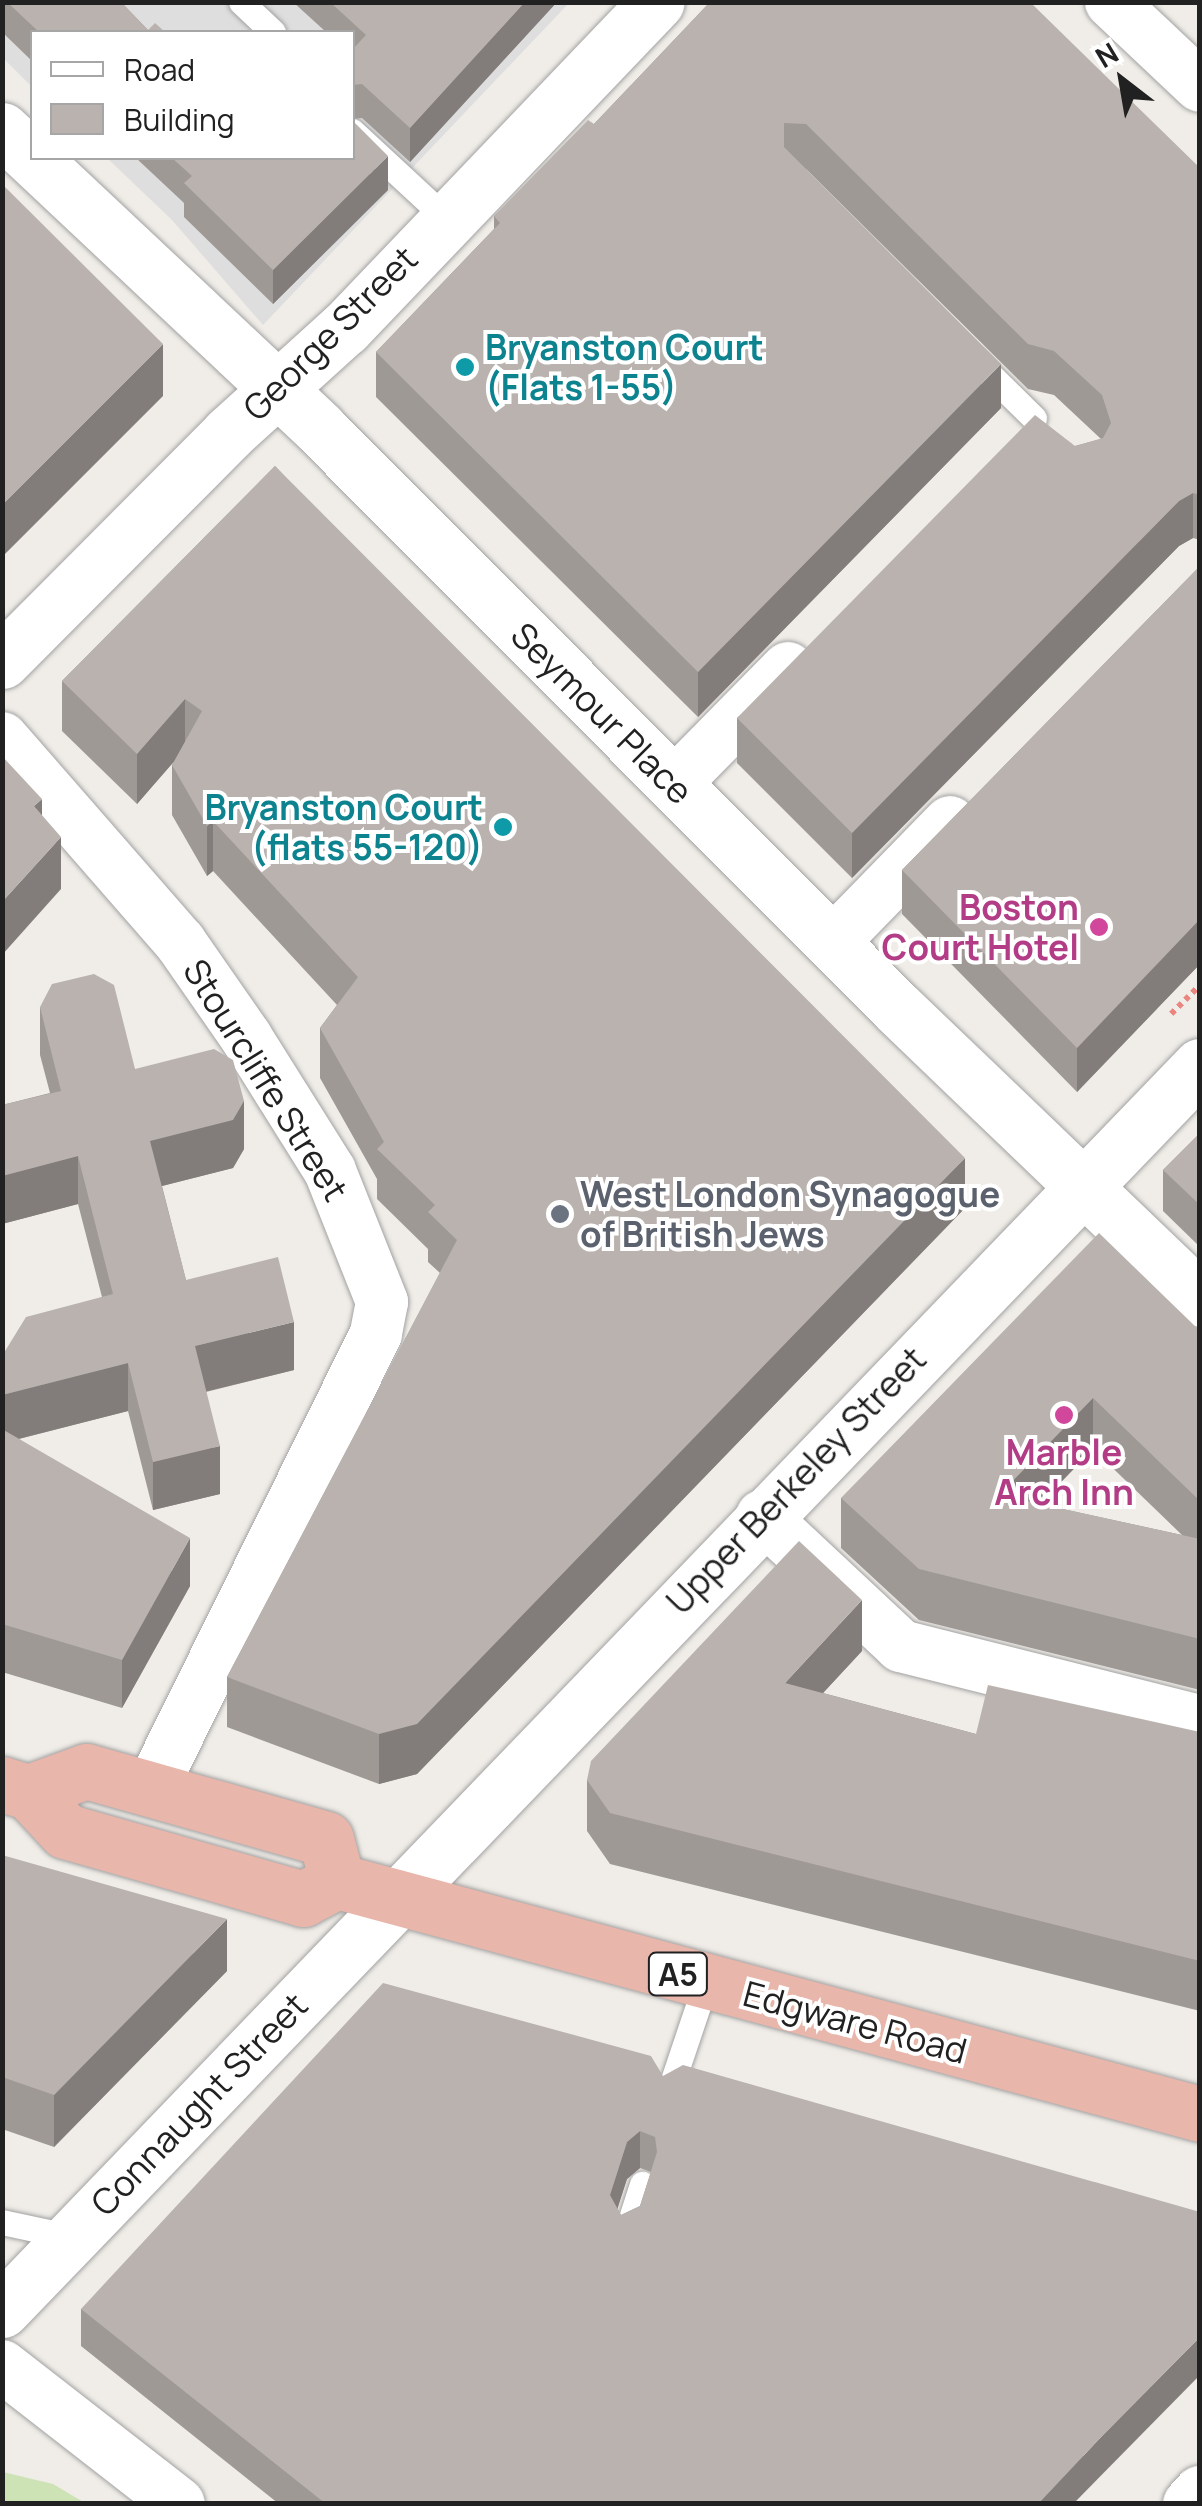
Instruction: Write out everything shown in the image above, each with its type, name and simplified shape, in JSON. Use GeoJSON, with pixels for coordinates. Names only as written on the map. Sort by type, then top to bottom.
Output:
{"type":"FeatureCollection","features":[{"type":"Feature","properties":{"kind":"highway"},"geometry":{"type":"LineString","coordinates":[[86,1771],[326,1838],[336,1881],[303,1899],[102,1842],[66,1831],[16,1788],[86,1771]]}},
{"type":"Feature","properties":{"kind":"highway","name":"Edgware Road"},"geometry":{"type":"LineString","coordinates":[[336,1881],[1200,2114]]}},
{"type":"Feature","properties":{"kind":"street","name":"George Street"},"geometry":{"type":"LineString","coordinates":[[2,662],[278,388],[345,328],[656,2]]}},
{"type":"Feature","properties":{"kind":"street"},"geometry":{"type":"LineString","coordinates":[[1111,2],[1200,86]]}},
{"type":"Feature","properties":{"kind":"street","name":"Seymour Place"},"geometry":{"type":"LineString","coordinates":[[2,130],[30,156]]}},
{"type":"Feature","properties":{"kind":"street","name":"Seymour Place"},"geometry":{"type":"LineString","coordinates":[[34,160],[278,388],[832,942],[1200,1300]]}},
{"type":"Feature","properties":{"kind":"street"},"geometry":{"type":"LineString","coordinates":[[993,460],[1052,434]]}},
{"type":"Feature","properties":{"kind":"street"},"geometry":{"type":"LineString","coordinates":[[674,784],[827,627]]}},
{"type":"Feature","properties":{"kind":"street","name":"Stourcliffe Street"},"geometry":{"type":"LineString","coordinates":[[2,738],[180,942],[246,1037],[330,1170],[382,1302],[376,1334],[151,1789]]}},
{"type":"Feature","properties":{"kind":"street"},"geometry":{"type":"LineString","coordinates":[[832,942],[981,790]]}},
{"type":"Feature","properties":{"kind":"street","name":"Upper Berkeley Street"},"geometry":{"type":"LineString","coordinates":[[396,1898],[1079,1186],[1200,1066]]}},
{"type":"Feature","properties":{"kind":"street"},"geometry":{"type":"LineString","coordinates":[[762,1516],[901,1646],[1200,1722]]}},
{"type":"Feature","properties":{"kind":"street","name":"Connaught Street"},"geometry":{"type":"LineString","coordinates":[[2,2310],[396,1898]]}},
{"type":"Feature","properties":{"kind":"street"},"geometry":{"type":"LineString","coordinates":[[2,2366],[179,2504]]}},
{"type":"Feature","properties":{"kind":"street"},"geometry":{"type":"LineString","coordinates":[[1190,2504],[1200,2493]]}},
{"type":"Feature","properties":{"kind":"lane"},"geometry":{"type":"LineString","coordinates":[[241,2],[271,30]]}},
{"type":"Feature","properties":{"kind":"lane"},"geometry":{"type":"LineString","coordinates":[[355,133],[446,218]]}},
{"type":"Feature","properties":{"kind":"lane"},"geometry":{"type":"LineString","coordinates":[[955,340],[1052,434]]}},
{"type":"Feature","properties":{"kind":"lane"},"geometry":{"type":"LineString","coordinates":[[667,2098],[706,1982]]}},
{"type":"Feature","properties":{"kind":"lane"},"geometry":{"type":"LineString","coordinates":[[625,2238],[642,2184]]}},
{"type":"Feature","properties":{"kind":"lane"},"geometry":{"type":"LineString","coordinates":[[2,2222],[72,2237]]}},
{"type":"Feature","properties":{"kind":"shaded area"},"geometry":{"type":"Polygon","coordinates":[[[2,3],[569,3],[263,325],[172,220],[109,160],[355,160],[355,30],[30,30],[30,85],[3,58],[2,3]]]}},
{"type":"Feature","properties":{"kind":"green space"},"geometry":{"type":"Polygon","coordinates":[[[3,2472],[53,2484],[85,2503],[3,2503],[3,2472]]]}},
{"type":"Feature","properties":{"kind":"building"},"geometry":{"type":"Polygon","coordinates":[[[7,2],[121,2],[148,30],[37,30],[7,2]]]}},
{"type":"Feature","properties":{"kind":"building"},"geometry":{"type":"Polygon","coordinates":[[[330,2],[525,2],[410,128],[362,84],[355,85],[355,47],[366,35],[330,2]]]}},
{"type":"Feature","properties":{"kind":"building"},"geometry":{"type":"Polygon","coordinates":[[[710,2],[1030,2],[1200,168],[1200,495],[1193,493],[1179,501],[852,833],[737,718],[1035,415],[1075,446],[1103,438],[1111,423],[1102,395],[1054,351],[1028,344],[806,124],[784,123],[784,147],[1001,364],[698,672],[376,352],[500,223],[494,216],[588,120],[594,124],[710,2]]]}},
{"type":"Feature","properties":{"kind":"building"},"geometry":{"type":"Polygon","coordinates":[[[355,123],[388,156],[273,270],[184,183],[192,176],[174,160],[355,160],[355,123]]]}},
{"type":"Feature","properties":{"kind":"building"},"geometry":{"type":"Polygon","coordinates":[[[2,184],[163,344],[2,505],[2,184]]]}},
{"type":"Feature","properties":{"kind":"building"},"geometry":{"type":"Polygon","coordinates":[[[275,466],[965,1158],[417,1724],[379,1734],[227,1677],[457,1240],[428,1212],[435,1205],[377,1149],[384,1142],[320,1028],[358,977],[213,821],[207,826],[172,765],[202,711],[185,699],[137,754],[62,681],[275,466]]]}},
{"type":"Feature","properties":{"kind":"building"},"geometry":{"type":"Polygon","coordinates":[[[1200,566],[1200,919],[1077,1048],[902,870],[1200,566]]]}},
{"type":"Feature","properties":{"kind":"building"},"geometry":{"type":"Polygon","coordinates":[[[2,756],[42,799],[34,806],[61,837],[2,902],[2,756]]]}},
{"type":"Feature","properties":{"kind":"building"},"geometry":{"type":"Polygon","coordinates":[[[94,974],[114,985],[135,1069],[214,1049],[233,1060],[244,1101],[233,1120],[150,1141],[186,1280],[278,1257],[294,1322],[195,1346],[220,1446],[153,1462],[128,1363],[2,1395],[2,1356],[26,1317],[113,1294],[78,1156],[2,1176],[2,1105],[61,1091],[40,1007],[52,984],[94,974]]]}},
{"type":"Feature","properties":{"kind":"building"},"geometry":{"type":"Polygon","coordinates":[[[1200,1133],[1200,1205],[1163,1170],[1200,1133]]]}},
{"type":"Feature","properties":{"kind":"building"},"geometry":{"type":"Polygon","coordinates":[[[1099,1233],[1200,1331],[1200,1501],[1093,1398],[999,1495],[1200,1539],[1200,1639],[919,1569],[841,1498],[1099,1233]]]}},
{"type":"Feature","properties":{"kind":"building"},"geometry":{"type":"Polygon","coordinates":[[[2,1429],[190,1538],[122,1660],[2,1624],[2,1429]]]}},
{"type":"Feature","properties":{"kind":"building"},"geometry":{"type":"Polygon","coordinates":[[[799,1541],[862,1600],[785,1683],[976,1734],[988,1685],[1200,1732],[1200,1961],[610,1813],[587,1780],[591,1761],[799,1541]]]}},
{"type":"Feature","properties":{"kind":"building"},"geometry":{"type":"Polygon","coordinates":[[[2,1855],[227,1919],[54,2095],[2,2077],[2,1855]]]}},
{"type":"Feature","properties":{"kind":"building"},"geometry":{"type":"Polygon","coordinates":[[[383,1983],[651,2056],[663,2076],[683,2065],[1200,2212],[1200,2337],[1038,2504],[326,2504],[81,2309],[383,1983]],[[640,2131],[627,2142],[610,2195],[621,2215],[640,2206],[657,2152],[655,2137],[640,2131]]]}},
{"type":"Feature","properties":{"kind":"place","name":"Bryanston Court (Flats 1-55)"},"geometry":{"type":"Point","coordinates":[465,367]}},
{"type":"Feature","properties":{"kind":"place","name":"Bryanston Court (flats 55-120)"},"geometry":{"type":"Point","coordinates":[503,827]}},
{"type":"Feature","properties":{"kind":"place","name":"Boston Court Hotel"},"geometry":{"type":"Point","coordinates":[1099,927]}},
{"type":"Feature","properties":{"kind":"place","name":"West London Synagogue of British Jews"},"geometry":{"type":"Point","coordinates":[560,1214]}},
{"type":"Feature","properties":{"kind":"place","name":"Marble Arch Inn"},"geometry":{"type":"Point","coordinates":[1064,1415]}}]}
